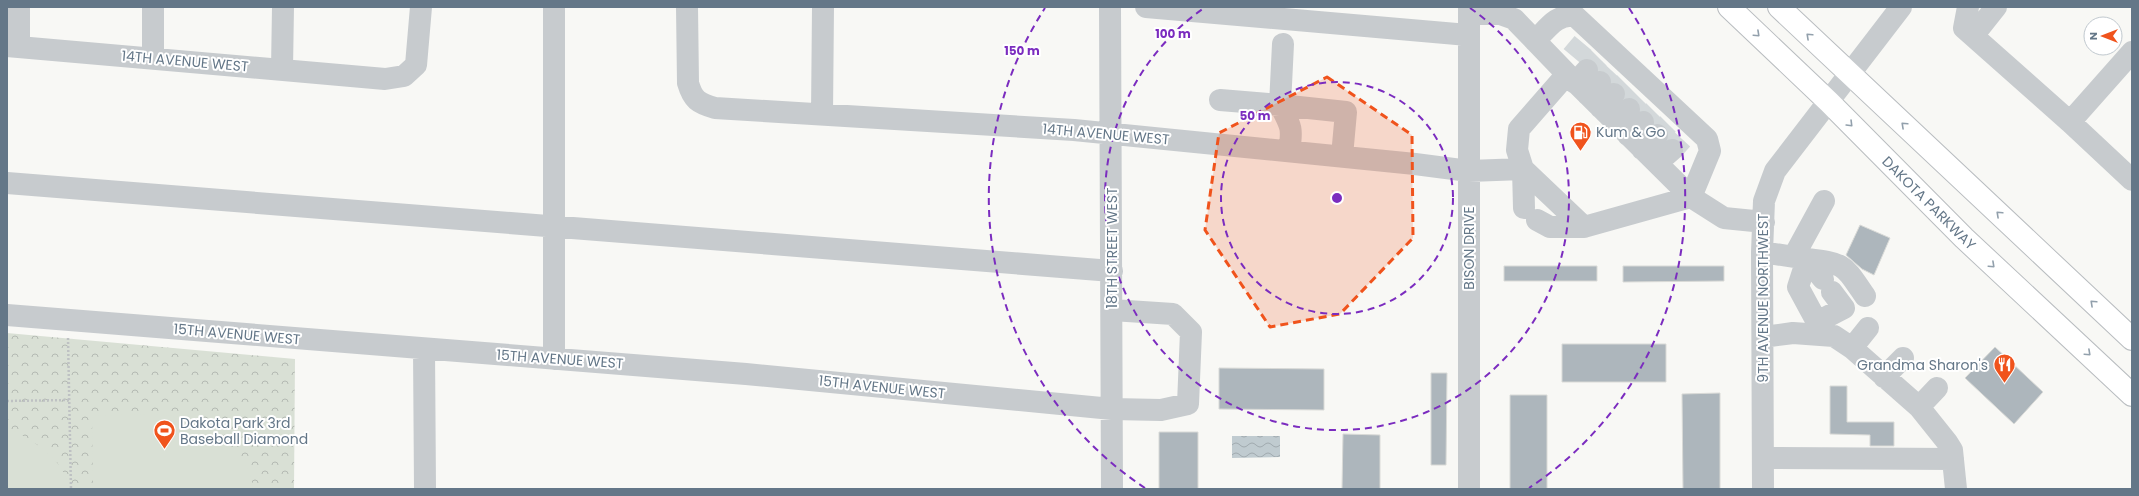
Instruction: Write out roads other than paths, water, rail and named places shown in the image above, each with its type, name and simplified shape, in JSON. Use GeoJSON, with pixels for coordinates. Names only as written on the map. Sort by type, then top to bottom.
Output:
{"type":"FeatureCollection","features":[{"type":"Feature","properties":{"kind":"highway","name":"DAKOTA PARKWAY"},"geometry":{"type":"LineString","coordinates":[[1729,7],[1829,102],[1964,238],[2132,395]]}},
{"type":"Feature","properties":{"kind":"highway"},"geometry":{"type":"LineString","coordinates":[[1779,7],[2132,339]]}},
{"type":"Feature","properties":{"kind":"street"},"geometry":{"type":"LineString","coordinates":[[13,46],[19,7]]}},
{"type":"Feature","properties":{"kind":"street"},"geometry":{"type":"LineString","coordinates":[[153,7],[153,58]]}},
{"type":"Feature","properties":{"kind":"street"},"geometry":{"type":"LineString","coordinates":[[282,7],[282,69]]}},
{"type":"Feature","properties":{"kind":"street","name":"14TH AVENUE WEST"},"geometry":{"type":"LineString","coordinates":[[13,46],[385,79],[404,76],[416,65],[421,7]]}},
{"type":"Feature","properties":{"kind":"street"},"geometry":{"type":"LineString","coordinates":[[554,7],[554,359]]}},
{"type":"Feature","properties":{"kind":"street","name":"14TH AVENUE WEST"},"geometry":{"type":"LineString","coordinates":[[687,7],[688,83],[692,95],[701,104],[714,108],[1112,133],[1342,156],[1470,171],[1523,169]]}},
{"type":"Feature","properties":{"kind":"street"},"geometry":{"type":"LineString","coordinates":[[822,114],[823,7]]}},
{"type":"Feature","properties":{"kind":"street","name":"18TH STREET WEST"},"geometry":{"type":"LineString","coordinates":[[1110,7],[1112,133],[1112,489]]}},
{"type":"Feature","properties":{"kind":"street"},"geometry":{"type":"LineString","coordinates":[[1146,7],[1469,19],[1500,14],[1514,19],[1535,41],[1625,96],[1707,139],[1710,151],[1691,197]]}},
{"type":"Feature","properties":{"kind":"street","name":"9TH AVENUE NORTHWEST"},"geometry":{"type":"LineString","coordinates":[[1763,489],[1762,252],[1764,201],[1775,171],[1901,7]]}},
{"type":"Feature","properties":{"kind":"street"},"geometry":{"type":"LineString","coordinates":[[1968,7],[1964,28],[2070,122],[2132,180]]}},
{"type":"Feature","properties":{"kind":"street"},"geometry":{"type":"LineString","coordinates":[[1973,36],[1996,7]]}},
{"type":"Feature","properties":{"kind":"street"},"geometry":{"type":"LineString","coordinates":[[1535,41],[1559,18],[1567,15],[1575,16],[1691,197],[1724,218],[1764,222]]}},
{"type":"Feature","properties":{"kind":"street","name":"BISON DRIVE"},"geometry":{"type":"LineString","coordinates":[[1469,19],[1469,489]]}},
{"type":"Feature","properties":{"kind":"street"},"geometry":{"type":"LineString","coordinates":[[1282,44],[1280,106],[1290,122],[1293,133],[1289,151]]}},
{"type":"Feature","properties":{"kind":"street"},"geometry":{"type":"LineString","coordinates":[[2070,122],[2132,52]]}},
{"type":"Feature","properties":{"kind":"street"},"geometry":{"type":"LineString","coordinates":[[1625,96],[1518,129],[1517,150],[1523,169],[1530,214],[1550,227],[1584,227],[1691,197]]}},
{"type":"Feature","properties":{"kind":"street"},"geometry":{"type":"LineString","coordinates":[[1220,100],[1346,112],[1342,156]]}},
{"type":"Feature","properties":{"kind":"street"},"geometry":{"type":"LineString","coordinates":[[1523,169],[1584,227]]}},
{"type":"Feature","properties":{"kind":"street"},"geometry":{"type":"LineString","coordinates":[[7,183],[1112,271]]}},
{"type":"Feature","properties":{"kind":"street"},"geometry":{"type":"LineString","coordinates":[[1824,201],[1801,258],[1798,287],[1821,329],[1852,348],[1919,407],[1947,442],[1952,450],[1956,489]]}},
{"type":"Feature","properties":{"kind":"street"},"geometry":{"type":"LineString","coordinates":[[1762,252],[1833,262],[1846,268],[1865,296]]}},
{"type":"Feature","properties":{"kind":"street"},"geometry":{"type":"LineString","coordinates":[[1763,337],[1821,329],[1844,308],[1828,285],[1801,258]]}},
{"type":"Feature","properties":{"kind":"street","name":"15TH AVENUE WEST"},"geometry":{"type":"LineString","coordinates":[[7,315],[754,374],[1112,409],[1161,410],[1188,404],[1191,332],[1173,314],[1112,310]]}},
{"type":"Feature","properties":{"kind":"street"},"geometry":{"type":"LineString","coordinates":[[1852,348],[1868,328]]}},
{"type":"Feature","properties":{"kind":"street"},"geometry":{"type":"LineString","coordinates":[[424,349],[425,489]]}},
{"type":"Feature","properties":{"kind":"street"},"geometry":{"type":"LineString","coordinates":[[1884,377],[1903,358]]}},
{"type":"Feature","properties":{"kind":"street"},"geometry":{"type":"LineString","coordinates":[[1919,407],[1937,388]]}},
{"type":"Feature","properties":{"kind":"street"},"geometry":{"type":"LineString","coordinates":[[1763,458],[1953,459]]}},
{"type":"Feature","properties":{"kind":"water"},"geometry":{"type":"Polygon","coordinates":[[[1232,436],[1280,436],[1280,457],[1232,458],[1232,436]]]}},
{"type":"Feature","properties":{"kind":"tunnel"},"geometry":{"type":"LineString","coordinates":[[1572,56],[1583,43]]}},
{"type":"Feature","properties":{"kind":"tunnel"},"geometry":{"type":"LineString","coordinates":[[1587,70],[1599,58]]}},
{"type":"Feature","properties":{"kind":"tunnel"},"geometry":{"type":"LineString","coordinates":[[1600,82],[1611,70]]}},
{"type":"Feature","properties":{"kind":"tunnel"},"geometry":{"type":"LineString","coordinates":[[1614,94],[1625,83]]}},
{"type":"Feature","properties":{"kind":"tunnel"},"geometry":{"type":"LineString","coordinates":[[1629,109],[1640,98]]}},
{"type":"Feature","properties":{"kind":"tunnel"},"geometry":{"type":"LineString","coordinates":[[1643,122],[1654,111]]}},
{"type":"Feature","properties":{"kind":"tunnel"},"geometry":{"type":"LineString","coordinates":[[1657,135],[1668,124]]}},
{"type":"Feature","properties":{"kind":"tunnel"},"geometry":{"type":"LineString","coordinates":[[1672,150],[1682,139]]}},
{"type":"Feature","properties":{"kind":"place","name":"Kum & Go"},"geometry":{"type":"Point","coordinates":[1581,152]}},
{"type":"Feature","properties":{"kind":"place","name":"Grandma Sharon's"},"geometry":{"type":"Point","coordinates":[2004,384]}},
{"type":"Feature","properties":{"kind":"place","name":"Dakota Park 3rd Baseball Diamond"},"geometry":{"type":"Point","coordinates":[164,450]}}]}
